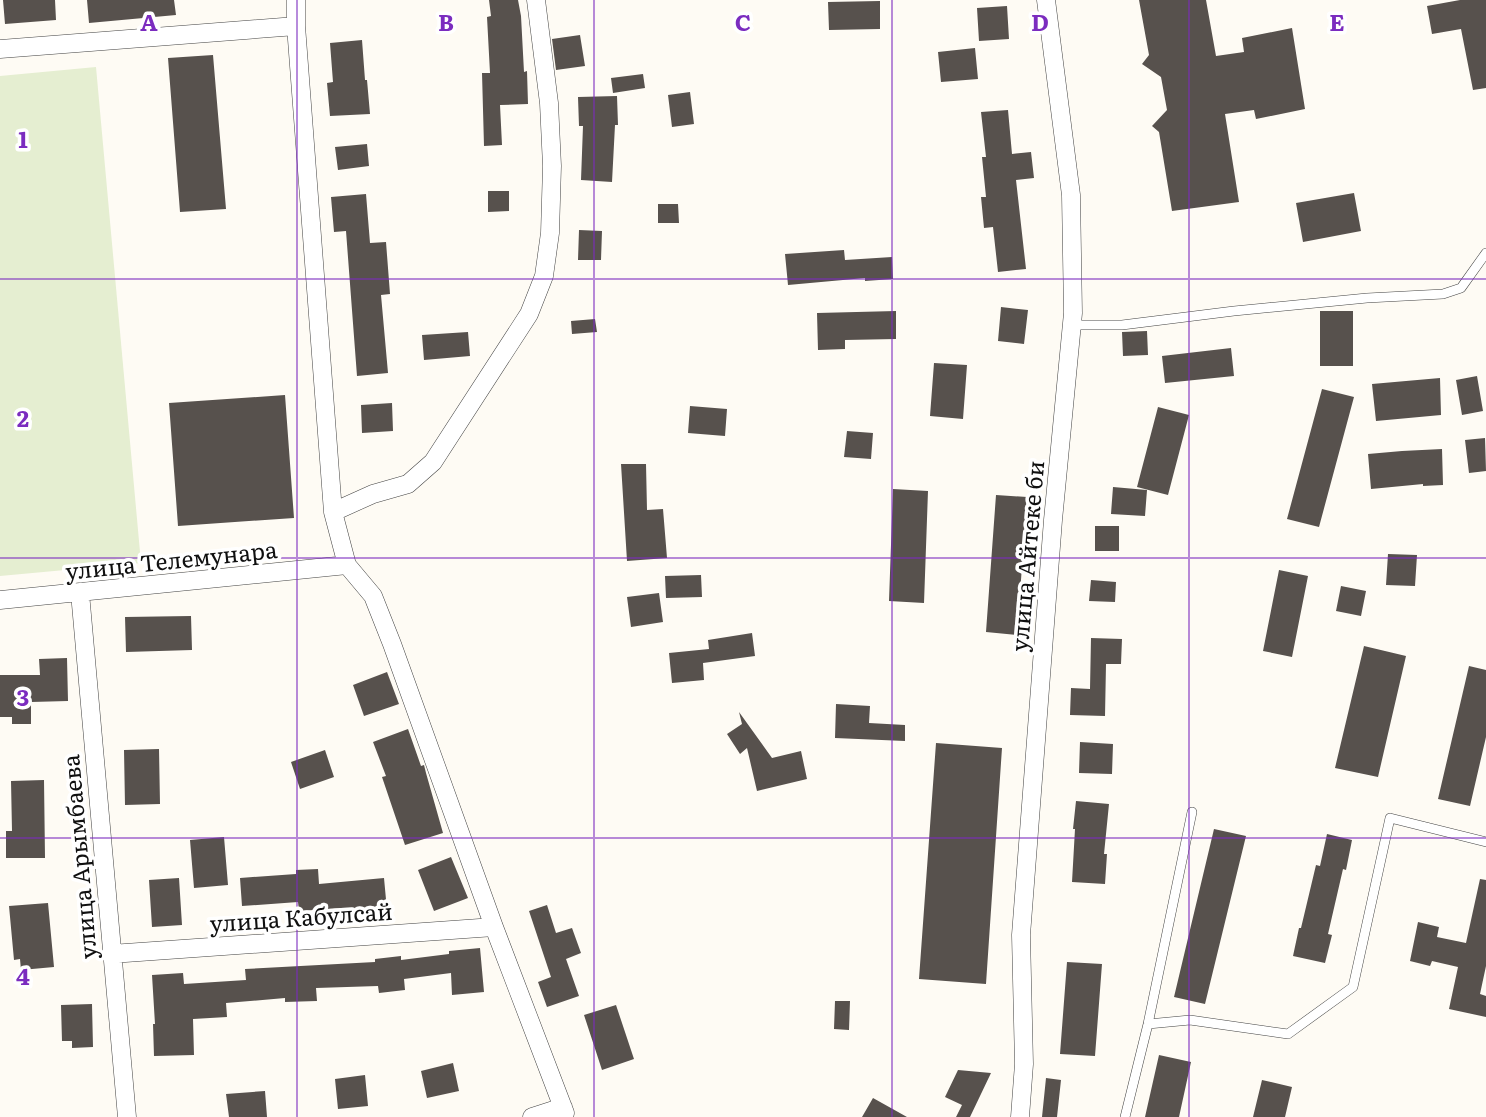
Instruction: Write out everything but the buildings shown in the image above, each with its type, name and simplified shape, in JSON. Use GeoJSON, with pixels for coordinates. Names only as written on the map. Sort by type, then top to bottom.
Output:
{"type":"FeatureCollection","features":[{"type":"Feature","properties":{"kind":"street"},"geometry":{"type":"LineString","coordinates":[[296,0],[332,512],[347,565],[373,596],[564,1110],[532,1117]]}},
{"type":"Feature","properties":{"kind":"street"},"geometry":{"type":"LineString","coordinates":[[332,512],[373,494],[408,484],[433,462],[529,314],[544,276],[550,233],[552,166],[549,103],[536,0]]}},
{"type":"Feature","properties":{"kind":"street","name":"улица Айтеке би"},"geometry":{"type":"LineString","coordinates":[[1020,1117],[1024,1064],[1021,935],[1053,520],[1072,325],[1070,195],[1046,0]]}},
{"type":"Feature","properties":{"kind":"street"},"geometry":{"type":"LineString","coordinates":[[0,49],[296,26]]}},
{"type":"Feature","properties":{"kind":"street","name":"улица Телемунара"},"geometry":{"type":"LineString","coordinates":[[0,600],[347,565]]}},
{"type":"Feature","properties":{"kind":"street","name":"улица Арымбаева"},"geometry":{"type":"LineString","coordinates":[[80,593],[127,1117]]}},
{"type":"Feature","properties":{"kind":"street","name":"улица Кабулсай"},"geometry":{"type":"LineString","coordinates":[[111,954],[494,927]]}},
{"type":"Feature","properties":{"kind":"lane"},"geometry":{"type":"LineString","coordinates":[[1072,325],[1122,325],[1314,303],[1443,293],[1461,288],[1486,253]]}},
{"type":"Feature","properties":{"kind":"lane"},"geometry":{"type":"LineString","coordinates":[[1125,1117],[1148,1024],[1192,812]]}},
{"type":"Feature","properties":{"kind":"lane"},"geometry":{"type":"LineString","coordinates":[[1148,1024],[1190,1020],[1288,1034],[1353,987],[1390,818],[1486,842]]}},
{"type":"Feature","properties":{"kind":"green space"},"geometry":{"type":"Polygon","coordinates":[[[96,67],[141,563],[0,576],[0,76],[96,67]]]}}]}
